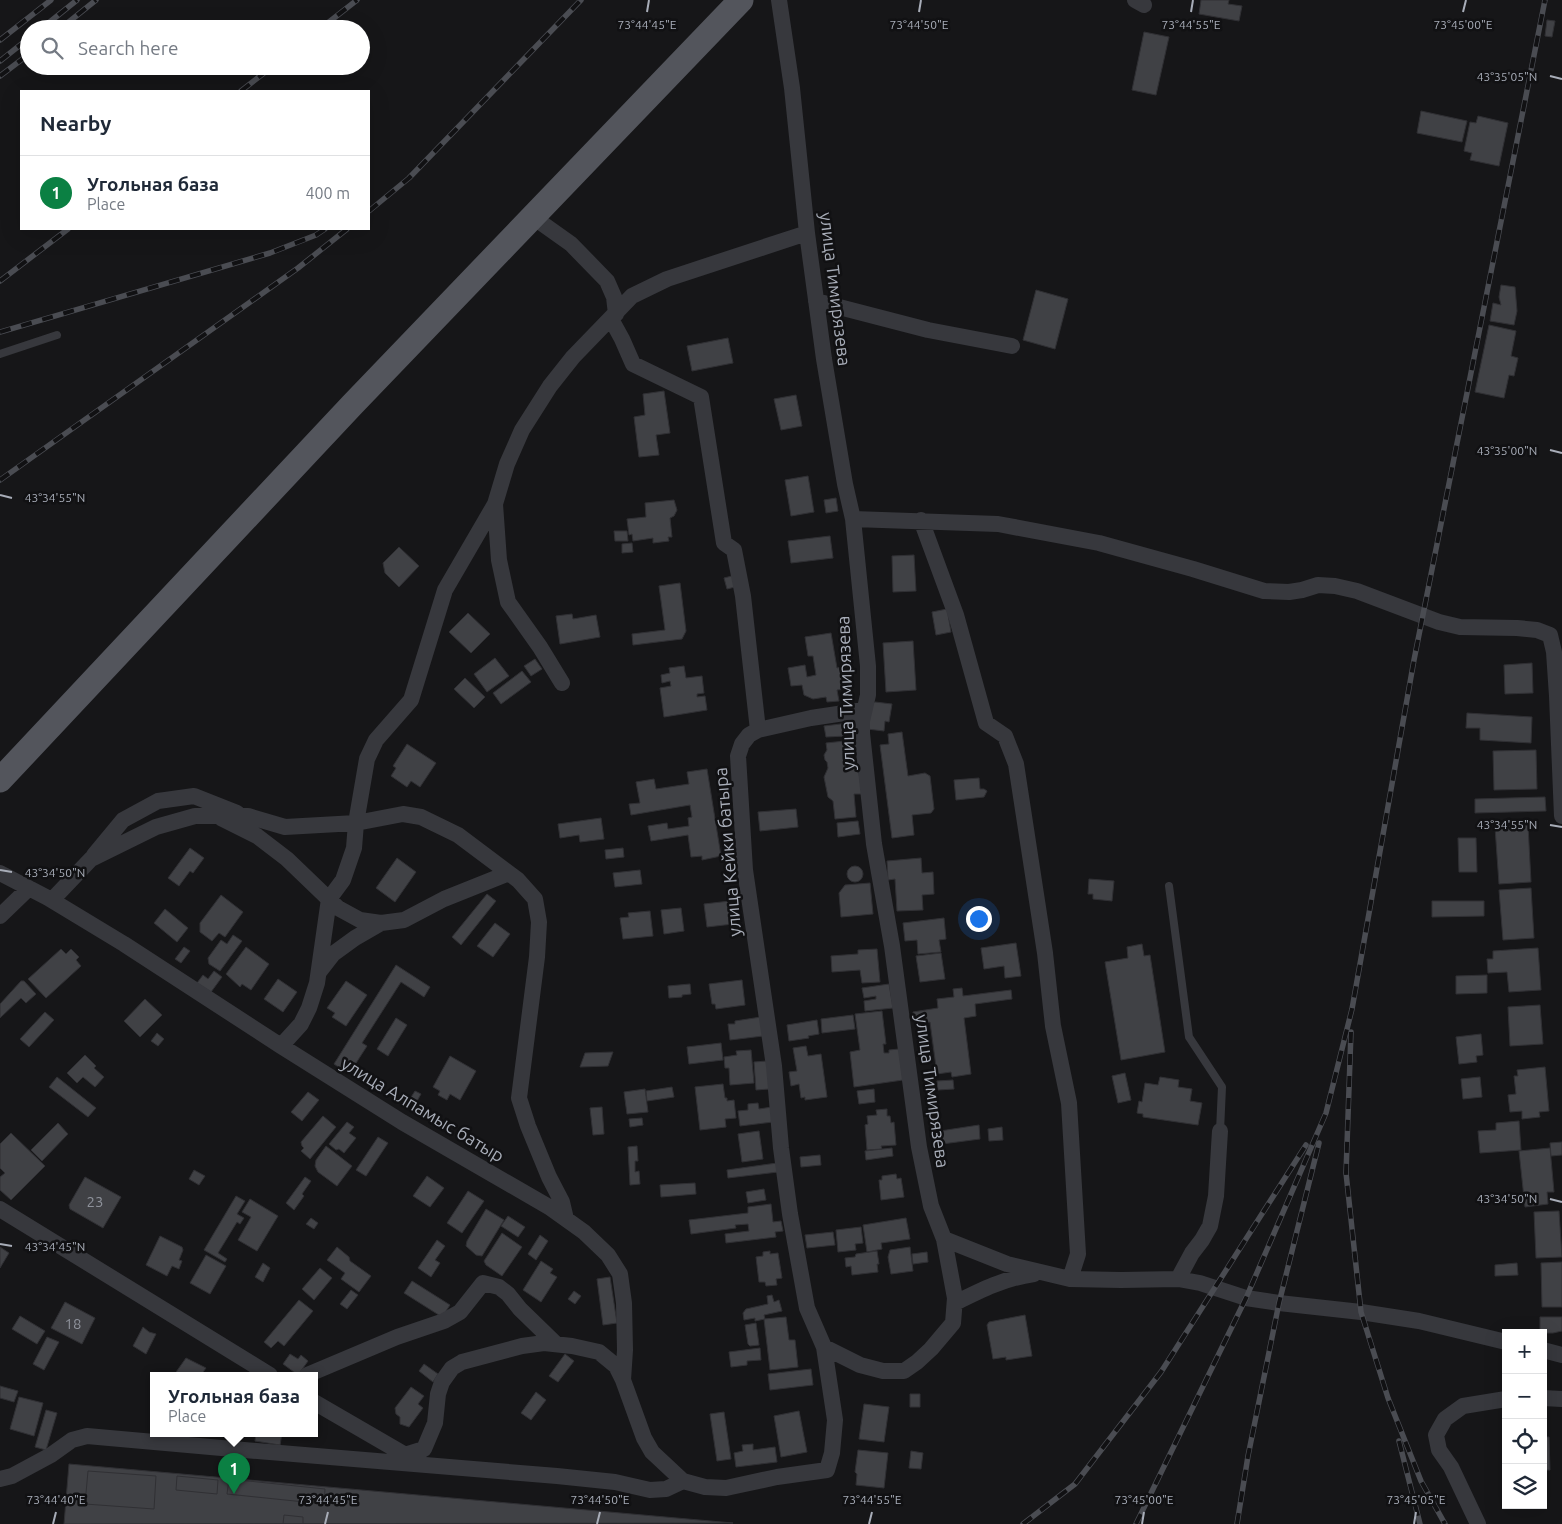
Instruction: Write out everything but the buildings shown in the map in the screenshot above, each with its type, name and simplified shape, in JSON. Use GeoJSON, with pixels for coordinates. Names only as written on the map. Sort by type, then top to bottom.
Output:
{"type":"FeatureCollection","features":[{"type":"Feature","properties":{"kind":"main road"},"geometry":{"type":"LineString","coordinates":[[0,780],[339,419],[741,0]]}},
{"type":"Feature","properties":{"kind":"street","name":"улица Тимирязева"},"geometry":{"type":"LineString","coordinates":[[779,0],[792,88],[816,301],[845,484],[853,519],[868,666],[868,694],[864,710],[862,733],[874,844],[892,946],[919,1147],[931,1206],[944,1239],[955,1303],[953,1323],[924,1356],[904,1372],[882,1371],[860,1366],[824,1348]]}},
{"type":"Feature","properties":{"kind":"street"},"geometry":{"type":"LineString","coordinates":[[533,217],[571,244],[607,281],[614,297],[613,317],[633,364],[700,397],[724,543],[734,550],[742,596],[758,730],[811,718],[864,710]]}},
{"type":"Feature","properties":{"kind":"street"},"geometry":{"type":"LineString","coordinates":[[281,1046],[301,1024],[309,1008],[318,974],[329,899],[343,880],[354,848],[356,823],[367,759],[376,740],[411,700],[444,590],[495,504],[507,464],[522,430],[550,386],[573,358],[632,296],[667,279],[807,233]]}},
{"type":"Feature","properties":{"kind":"street"},"geometry":{"type":"LineString","coordinates":[[816,301],[928,330],[1012,346]]}},
{"type":"Feature","properties":{"kind":"street"},"geometry":{"type":"LineString","coordinates":[[495,504],[499,560],[508,602],[540,647],[562,683]]}},
{"type":"Feature","properties":{"kind":"street"},"geometry":{"type":"LineString","coordinates":[[853,519],[998,524],[1099,543],[1264,591],[1289,592],[1318,585],[1335,586],[1357,592],[1439,622],[1460,627],[1517,628],[1537,630],[1550,635],[1554,652],[1558,696],[1562,816]]}},
{"type":"Feature","properties":{"kind":"street"},"geometry":{"type":"LineString","coordinates":[[921,520],[956,615],[986,723],[1005,736],[1016,764],[1045,953],[1053,1026],[1069,1103],[1078,1254],[1070,1279]]}},
{"type":"Feature","properties":{"kind":"street","name":"улица Кейки батыра"},"geometry":{"type":"LineString","coordinates":[[683,1481],[705,1487],[726,1488],[777,1477],[827,1470],[832,1453],[835,1420],[824,1348],[807,1308],[790,1214],[781,1148],[774,1066],[745,870],[738,756],[742,744],[748,735],[758,730]]}},
{"type":"Feature","properties":{"kind":"street"},"geometry":{"type":"LineString","coordinates":[[52,900],[91,859],[122,820],[158,801],[194,796],[248,816],[285,827],[356,823],[403,814],[421,817],[458,835],[518,880],[535,899],[539,922],[532,1002],[519,1098],[548,1177],[562,1202],[566,1219]]}},
{"type":"Feature","properties":{"kind":"street"},"geometry":{"type":"LineString","coordinates":[[91,859],[156,826],[195,816],[248,816]]}},
{"type":"Feature","properties":{"kind":"street"},"geometry":{"type":"LineString","coordinates":[[217,816],[257,836],[287,859],[338,908],[360,920],[381,923],[404,920],[444,899],[509,873]]}},
{"type":"Feature","properties":{"kind":"street","name":"улица Алпамыс батыр"},"geometry":{"type":"LineString","coordinates":[[0,873],[52,900],[124,944],[402,1122],[550,1208],[584,1232],[608,1255],[620,1274],[624,1303],[625,1350],[623,1380],[644,1438],[652,1452],[683,1481]]}},
{"type":"Feature","properties":{"kind":"street"},"geometry":{"type":"LineString","coordinates":[[0,916],[28,888]]}},
{"type":"Feature","properties":{"kind":"street"},"geometry":{"type":"LineString","coordinates":[[318,974],[333,954],[355,938],[381,923]]}},
{"type":"Feature","properties":{"kind":"street"},"geometry":{"type":"LineString","coordinates":[[1178,1279],[1210,1226],[1216,1196],[1220,1131]]}},
{"type":"Feature","properties":{"kind":"street"},"geometry":{"type":"LineString","coordinates":[[0,1209],[265,1372]]}},
{"type":"Feature","properties":{"kind":"street"},"geometry":{"type":"LineString","coordinates":[[944,1239],[1007,1264],[1070,1279],[1178,1279],[1200,1283],[1246,1298],[1278,1304],[1362,1312],[1419,1321],[1502,1341]]}},
{"type":"Feature","properties":{"kind":"street"},"geometry":{"type":"LineString","coordinates":[[955,1303],[980,1290],[1014,1277],[1039,1273]]}},
{"type":"Feature","properties":{"kind":"street"},"geometry":{"type":"LineString","coordinates":[[314,1372],[397,1337],[444,1321],[460,1312],[483,1283],[499,1287],[508,1294],[556,1344]]}},
{"type":"Feature","properties":{"kind":"street"},"geometry":{"type":"LineString","coordinates":[[405,1455],[424,1449],[435,1423],[438,1394],[442,1382],[452,1368],[462,1362],[544,1342],[599,1352],[616,1366],[623,1380]]}},
{"type":"Feature","properties":{"kind":"street"},"geometry":{"type":"LineString","coordinates":[[1547,1398],[1562,1399]]}},
{"type":"Feature","properties":{"kind":"street"},"geometry":{"type":"LineString","coordinates":[[1478,1524],[1451,1467],[1439,1450],[1436,1434],[1445,1419],[1462,1406],[1502,1400]]}},
{"type":"Feature","properties":{"kind":"street"},"geometry":{"type":"LineString","coordinates":[[318,1404],[422,1466]]}},
{"type":"Feature","properties":{"kind":"street"},"geometry":{"type":"LineString","coordinates":[[0,1479],[12,1476],[51,1455],[72,1440],[87,1436],[615,1482],[650,1490],[666,1489],[683,1481]]}},
{"type":"Feature","properties":{"kind":"lane"},"geometry":{"type":"LineString","coordinates":[[0,354],[57,335]]}},
{"type":"Feature","properties":{"kind":"lane"},"geometry":{"type":"LineString","coordinates":[[1169,886],[1189,1038],[1222,1087],[1220,1131]]}},
{"type":"Feature","properties":{"kind":"railway"},"geometry":{"type":"LineString","coordinates":[[26,20],[51,0]]}},
{"type":"Feature","properties":{"kind":"railway"},"geometry":{"type":"LineString","coordinates":[[52,20],[77,0]]}},
{"type":"Feature","properties":{"kind":"railway"},"geometry":{"type":"LineString","coordinates":[[71,20],[96,0]]}},
{"type":"Feature","properties":{"kind":"railway"},"geometry":{"type":"LineString","coordinates":[[331,20],[357,0]]}},
{"type":"Feature","properties":{"kind":"railway"},"geometry":{"type":"LineString","coordinates":[[370,210],[409,178],[581,0]]}},
{"type":"Feature","properties":{"kind":"railway"},"geometry":{"type":"LineString","coordinates":[[1136,1524],[1246,1298],[1326,1113],[1352,1009],[1414,660],[1545,0]]}},
{"type":"Feature","properties":{"kind":"railway"},"geometry":{"type":"LineString","coordinates":[[0,40],[20,24]]}},
{"type":"Feature","properties":{"kind":"railway"},"geometry":{"type":"LineString","coordinates":[[0,61],[20,45]]}},
{"type":"Feature","properties":{"kind":"railway"},"geometry":{"type":"LineString","coordinates":[[0,76],[20,61]]}},
{"type":"Feature","properties":{"kind":"railway"},"geometry":{"type":"LineString","coordinates":[[242,90],[261,75]]}},
{"type":"Feature","properties":{"kind":"railway"},"geometry":{"type":"LineString","coordinates":[[0,281],[67,230]]}},
{"type":"Feature","properties":{"kind":"railway"},"geometry":{"type":"LineString","coordinates":[[0,332],[270,253],[316,235],[324,230]]}},
{"type":"Feature","properties":{"kind":"railway"},"geometry":{"type":"LineString","coordinates":[[0,480],[298,268],[346,230]]}},
{"type":"Feature","properties":{"kind":"railway"},"geometry":{"type":"LineString","coordinates":[[1351,1032],[1346,1173],[1361,1312],[1388,1398],[1421,1481],[1445,1524]]}},
{"type":"Feature","properties":{"kind":"railway"},"geometry":{"type":"LineString","coordinates":[[1237,1524],[1248,1456],[1279,1303],[1319,1143]]}},
{"type":"Feature","properties":{"kind":"railway"},"geometry":{"type":"LineString","coordinates":[[1023,1524],[1075,1484],[1161,1372],[1306,1145]]}},
{"type":"Feature","properties":{"kind":"railway"},"geometry":{"type":"LineString","coordinates":[[1399,1441],[1420,1524]]}},
{"type":"Feature","properties":{"kind":"place","name":"Угольная база"},"geometry":{"type":"Point","coordinates":[234,1494]}}]}
